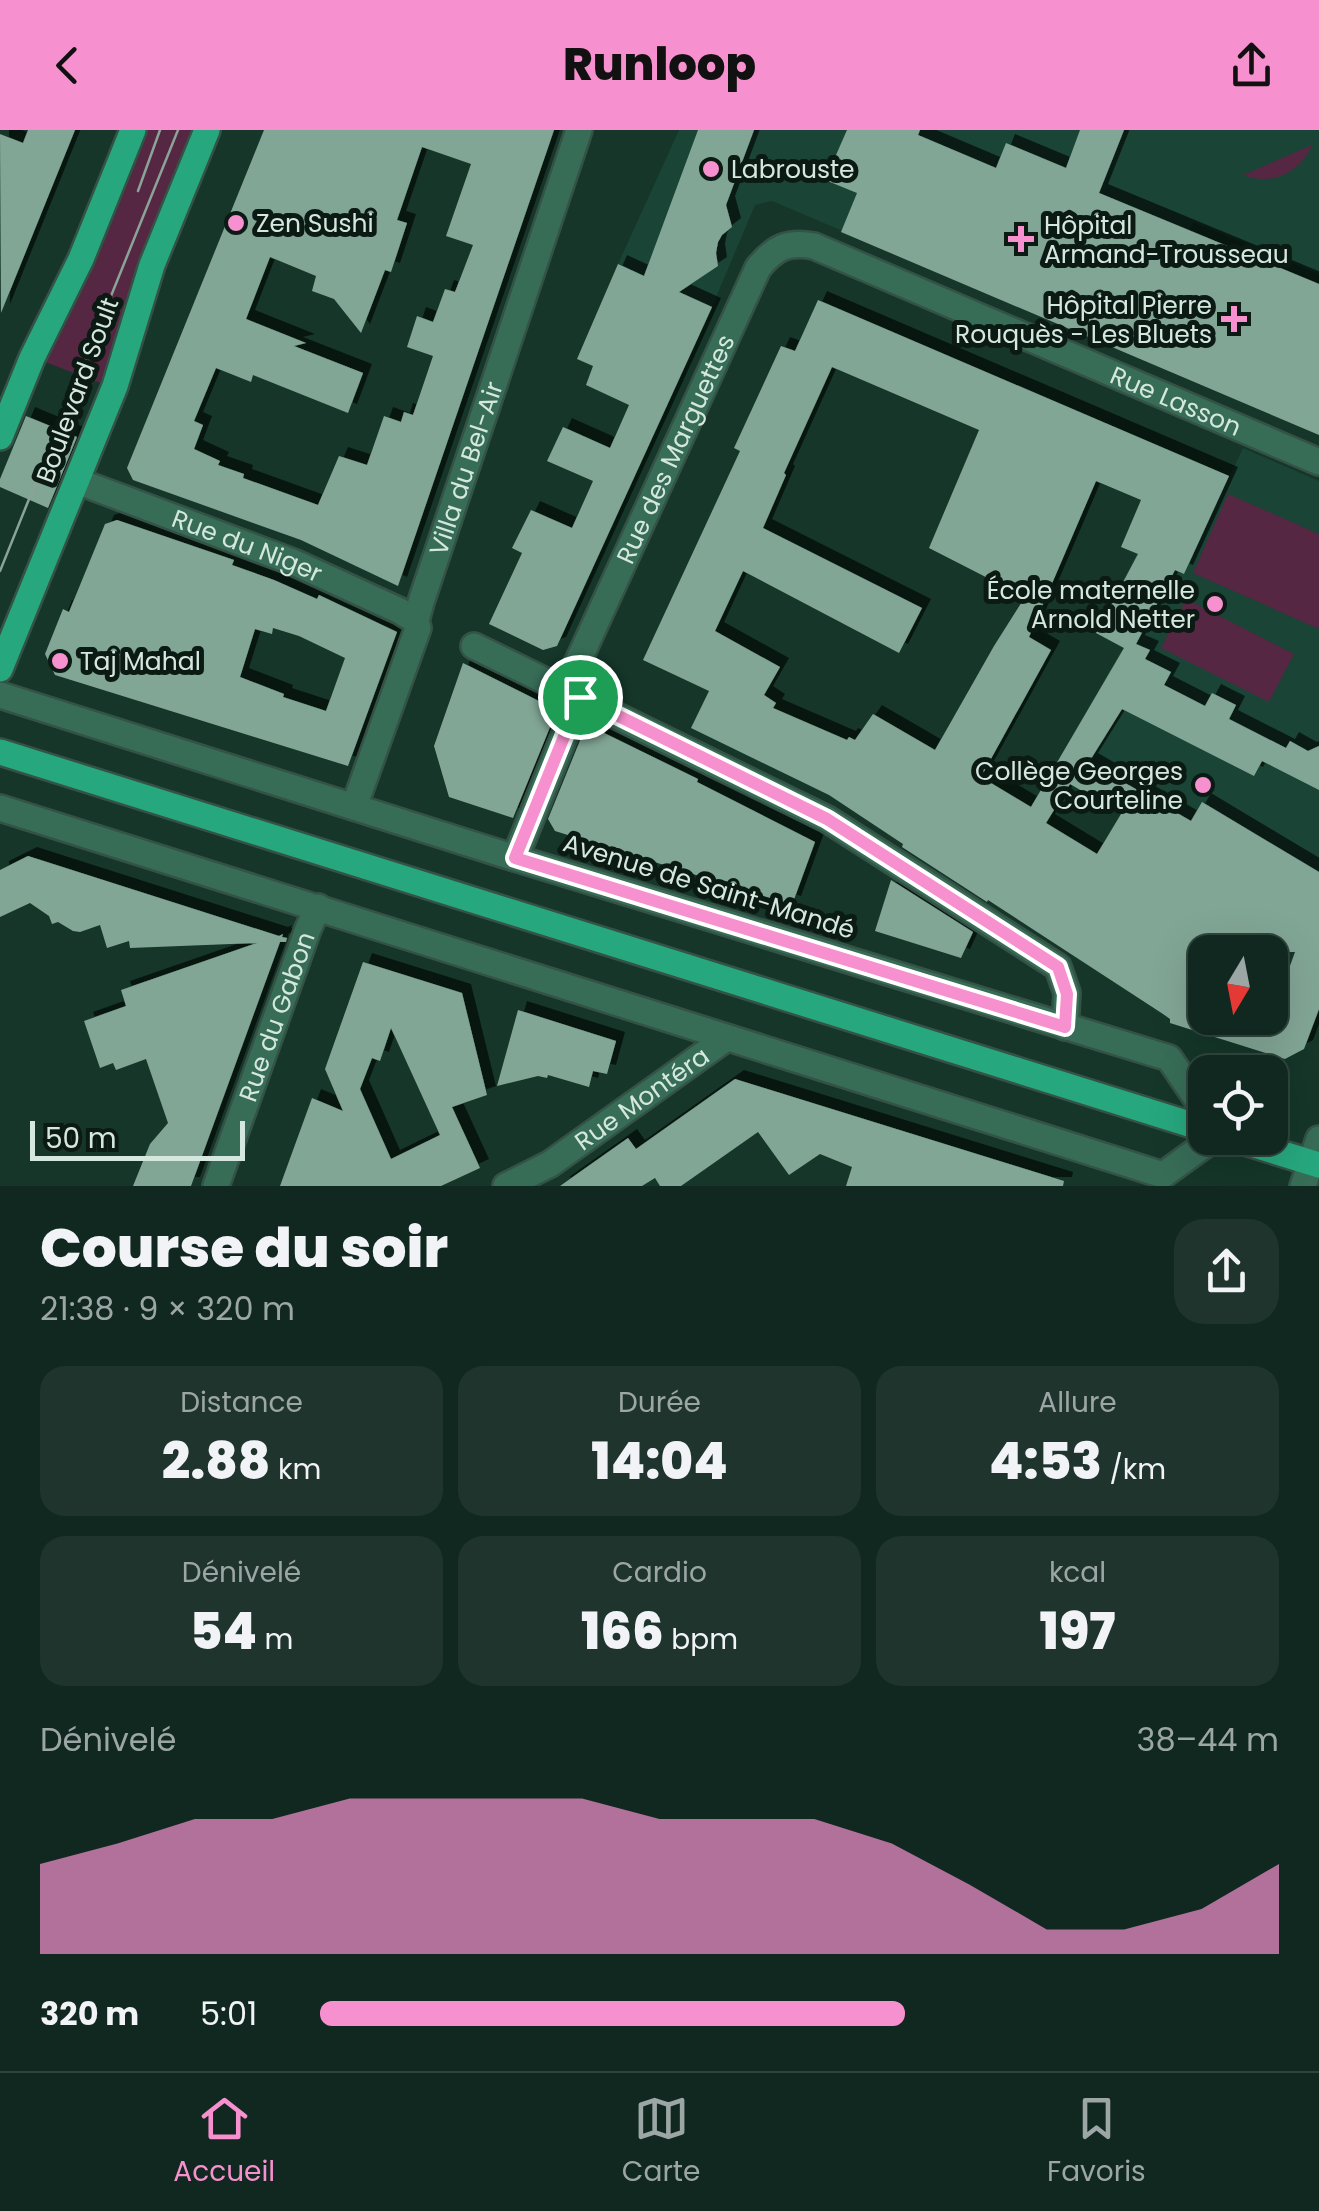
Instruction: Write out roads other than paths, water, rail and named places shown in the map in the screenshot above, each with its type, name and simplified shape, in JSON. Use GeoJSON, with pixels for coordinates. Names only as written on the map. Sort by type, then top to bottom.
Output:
{"type":"FeatureCollection","features":[{"type":"Feature","properties":{"kind":"main road","name":"Boulevard Soult"},"geometry":{"type":"LineString","coordinates":[[0,437],[32,358],[81,259],[133,130]]}},
{"type":"Feature","properties":{"kind":"main road","name":"Boulevard Soult"},"geometry":{"type":"LineString","coordinates":[[0,669],[115,386],[152,265],[207,130]]}},
{"type":"Feature","properties":{"kind":"main road"},"geometry":{"type":"LineString","coordinates":[[0,752],[1188,1123]]}},
{"type":"Feature","properties":{"kind":"main road"},"geometry":{"type":"LineString","coordinates":[[1287,1155],[1313,1163]]}},
{"type":"Feature","properties":{"kind":"street","name":"Villa du Bel-Air"},"geometry":{"type":"LineString","coordinates":[[354,808],[418,628],[416,620],[579,130]]}},
{"type":"Feature","properties":{"kind":"street","name":"Rue des Marguettes"},"geometry":{"type":"LineString","coordinates":[[515,858],[572,694],[758,268],[782,247],[798,243],[814,246]]}},
{"type":"Feature","properties":{"kind":"street","name":"Rue Lasson"},"geometry":{"type":"LineString","coordinates":[[814,246],[1319,462]]}},
{"type":"Feature","properties":{"kind":"street","name":"Rue du Niger"},"geometry":{"type":"LineString","coordinates":[[77,481],[293,562],[416,620]]}},
{"type":"Feature","properties":{"kind":"street"},"geometry":{"type":"LineString","coordinates":[[474,646],[827,819],[1058,967],[1067,994],[1065,1027]]}},
{"type":"Feature","properties":{"kind":"street","name":"Avenue de Saint-Mandé"},"geometry":{"type":"LineString","coordinates":[[0,696],[1169,1058],[1188,1086]]}},
{"type":"Feature","properties":{"kind":"street"},"geometry":{"type":"LineString","coordinates":[[0,808],[1163,1176],[1191,1155]]}},
{"type":"Feature","properties":{"kind":"street","name":"Rue du Gabon"},"geometry":{"type":"LineString","coordinates":[[216,1186],[318,906]]}},
{"type":"Feature","properties":{"kind":"street","name":"Rue Montéra"},"geometry":{"type":"LineString","coordinates":[[506,1186],[550,1164],[725,1039]]}},
{"type":"Feature","properties":{"kind":"tram line"},"geometry":{"type":"LineString","coordinates":[[138,191],[160,130]]}},
{"type":"Feature","properties":{"kind":"tram line"},"geometry":{"type":"LineString","coordinates":[[0,571],[178,130]]}},
{"type":"Feature","properties":{"kind":"place","name":"Labrouste"},"geometry":{"type":"Point","coordinates":[711,169]}},
{"type":"Feature","properties":{"kind":"place","name":"Zen Sushi"},"geometry":{"type":"Point","coordinates":[236,223]}},
{"type":"Feature","properties":{"kind":"place","name":"Hôpital Armand-Trousseau"},"geometry":{"type":"Point","coordinates":[1021,239]}},
{"type":"Feature","properties":{"kind":"place","name":"Hôpital Pierre Rouquès - Les Bluets"},"geometry":{"type":"Point","coordinates":[1234,319]}},
{"type":"Feature","properties":{"kind":"place","name":"École maternelle Arnold Netter"},"geometry":{"type":"Point","coordinates":[1215,604]}},
{"type":"Feature","properties":{"kind":"place","name":"Taj Mahal"},"geometry":{"type":"Point","coordinates":[60,661]}},
{"type":"Feature","properties":{"kind":"place","name":"Collège Georges Courteline"},"geometry":{"type":"Point","coordinates":[1203,785]}}]}
